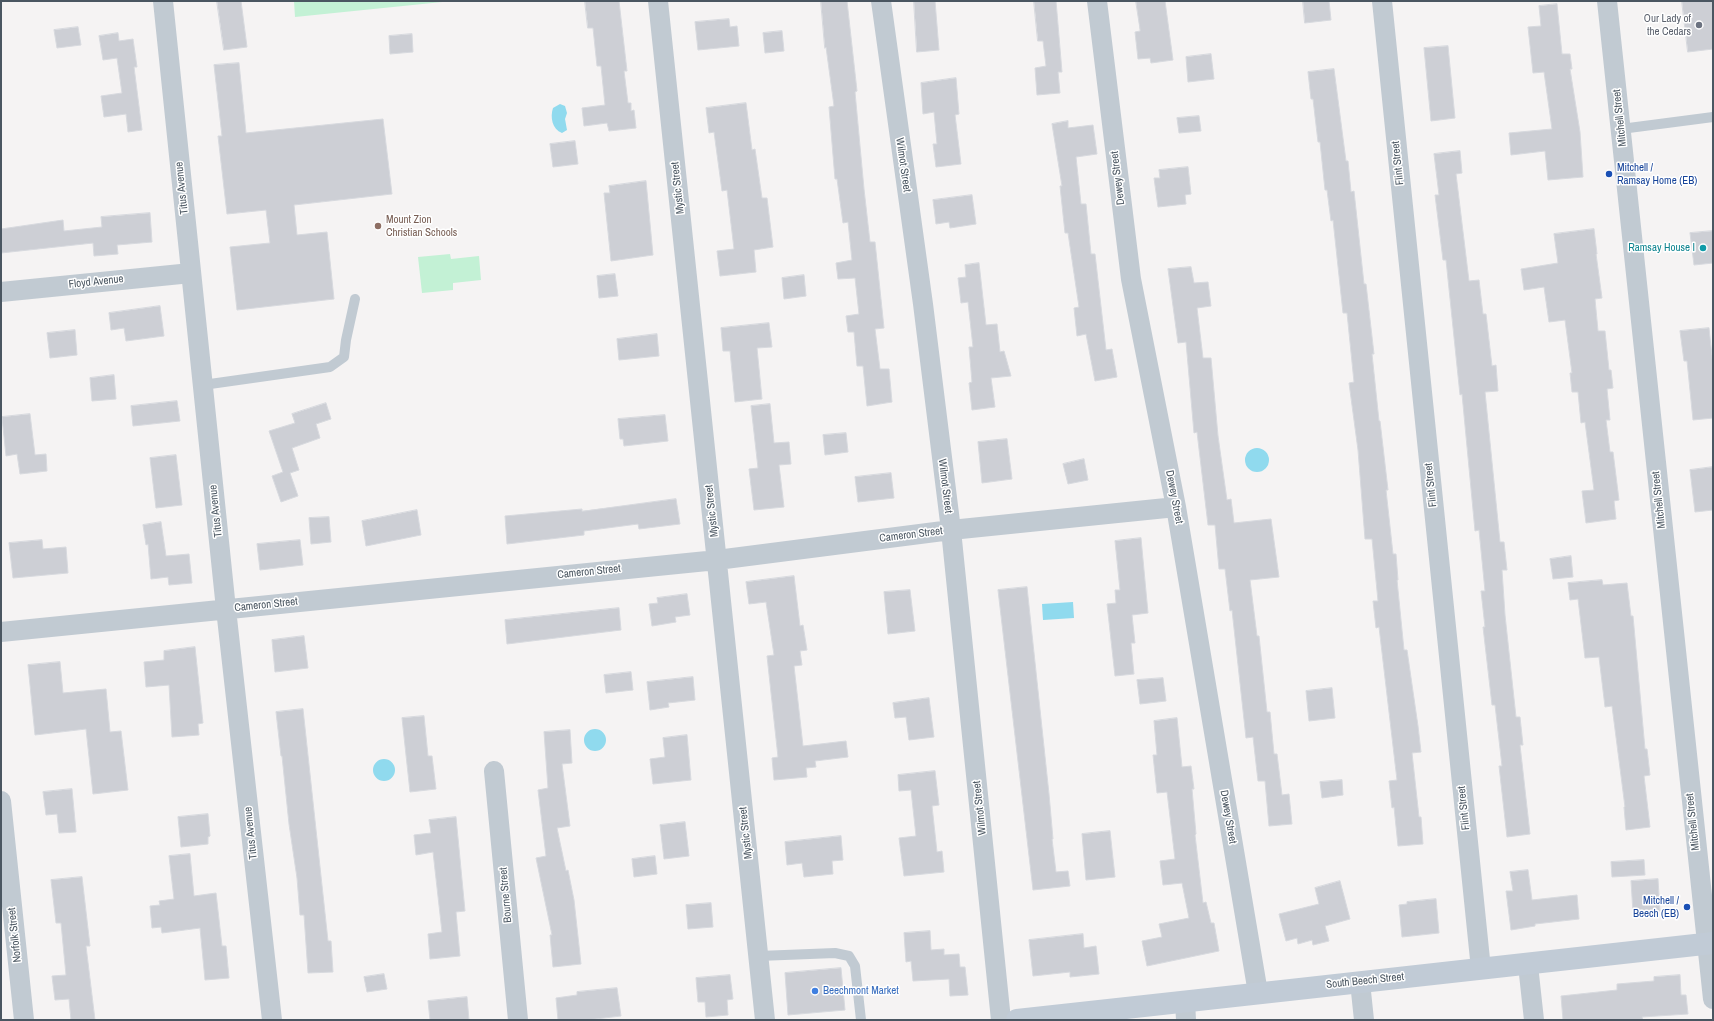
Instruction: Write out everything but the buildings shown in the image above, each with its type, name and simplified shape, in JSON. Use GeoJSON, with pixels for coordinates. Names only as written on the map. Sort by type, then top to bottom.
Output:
{"type":"FeatureCollection","features":[{"type":"Feature","properties":{"kind":"street","name":"Titus Avenue"},"geometry":{"type":"LineString","coordinates":[[162,1],[226,609],[272,1020]]}},
{"type":"Feature","properties":{"kind":"street","name":"Mystic Street"},"geometry":{"type":"LineString","coordinates":[[658,1],[765,1020]]}},
{"type":"Feature","properties":{"kind":"street","name":"Wilmot Street"},"geometry":{"type":"LineString","coordinates":[[881,1],[923,304],[951,530],[1001,1020]]}},
{"type":"Feature","properties":{"kind":"street","name":"Dewey Street"},"geometry":{"type":"LineString","coordinates":[[1097,1],[1131,279],[1176,507],[1258,993]]}},
{"type":"Feature","properties":{"kind":"street","name":"Flint Street"},"geometry":{"type":"LineString","coordinates":[[1382,1],[1481,969]]}},
{"type":"Feature","properties":{"kind":"street","name":"Mitchell Street"},"geometry":{"type":"LineString","coordinates":[[1607,1],[1710,944],[1713,999]]}},
{"type":"Feature","properties":{"kind":"street","name":"Floyd Avenue"},"geometry":{"type":"LineString","coordinates":[[1,292],[191,273]]}},
{"type":"Feature","properties":{"kind":"street","name":"Cameron Street"},"geometry":{"type":"LineString","coordinates":[[1,632],[717,560],[951,530],[1176,507]]}},
{"type":"Feature","properties":{"kind":"street","name":"Bourne Street"},"geometry":{"type":"LineString","coordinates":[[494,771],[518,1020]]}},
{"type":"Feature","properties":{"kind":"street","name":"Norfolk Street"},"geometry":{"type":"LineString","coordinates":[[1,801],[24,1020]]}},
{"type":"Feature","properties":{"kind":"street","name":"South Beech Street"},"geometry":{"type":"LineString","coordinates":[[1017,1020],[1185,1011],[1258,993],[1528,965],[1710,944]]}},
{"type":"Feature","properties":{"kind":"street"},"geometry":{"type":"LineString","coordinates":[[1528,965],[1534,1020]]}},
{"type":"Feature","properties":{"kind":"street"},"geometry":{"type":"LineString","coordinates":[[1360,982],[1364,1020]]}},
{"type":"Feature","properties":{"kind":"lane"},"geometry":{"type":"LineString","coordinates":[[1621,129],[1713,117]]}},
{"type":"Feature","properties":{"kind":"lane"},"geometry":{"type":"LineString","coordinates":[[203,385],[330,367],[344,357],[346,340],[355,299]]}},
{"type":"Feature","properties":{"kind":"lane"},"geometry":{"type":"LineString","coordinates":[[759,956],[835,953],[849,956],[855,966],[861,1020]]}},
{"type":"Feature","properties":{"kind":"green space"},"geometry":{"type":"Polygon","coordinates":[[[294,1],[452,1],[295,17],[294,1]]]}},
{"type":"Feature","properties":{"kind":"green space"},"geometry":{"type":"Polygon","coordinates":[[[450,254],[451,259],[479,256],[481,280],[453,283],[453,290],[422,293],[418,257],[450,254]]]}},
{"type":"Feature","properties":{"kind":"water"},"geometry":{"type":"Polygon","coordinates":[[[560,104],[565,106],[567,113],[565,119],[567,130],[562,133],[556,129],[552,119],[553,108],[560,104]]]}},
{"type":"Feature","properties":{"kind":"water"},"geometry":{"type":"Polygon","coordinates":[[[1257,448],[1266,451],[1269,460],[1266,469],[1257,472],[1248,469],[1245,460],[1248,451],[1257,448]]]}},
{"type":"Feature","properties":{"kind":"water"},"geometry":{"type":"Polygon","coordinates":[[[1073,602],[1074,618],[1043,620],[1042,604],[1073,602]]]}},
{"type":"Feature","properties":{"kind":"water"},"geometry":{"type":"Polygon","coordinates":[[[591,729],[599,729],[606,736],[606,744],[599,751],[591,751],[584,744],[584,736],[591,729]]]}},
{"type":"Feature","properties":{"kind":"water"},"geometry":{"type":"Polygon","coordinates":[[[384,759],[392,762],[395,770],[392,778],[384,781],[376,778],[373,770],[376,762],[384,759]]]}},
{"type":"Feature","properties":{"kind":"place","name":"Our Lady of the Cedars"},"geometry":{"type":"Point","coordinates":[1699,25]}},
{"type":"Feature","properties":{"kind":"place","name":"Mitchell / Ramsay Home (EB)"},"geometry":{"type":"Point","coordinates":[1609,174]}},
{"type":"Feature","properties":{"kind":"place","name":"Mount Zion Christian Schools"},"geometry":{"type":"Point","coordinates":[378,226]}},
{"type":"Feature","properties":{"kind":"place","name":"Ramsay House I"},"geometry":{"type":"Point","coordinates":[1703,248]}},
{"type":"Feature","properties":{"kind":"place","name":"Mitchell / Beech (EB)"},"geometry":{"type":"Point","coordinates":[1687,907]}},
{"type":"Feature","properties":{"kind":"place","name":"Beechmont Market"},"geometry":{"type":"Point","coordinates":[815,991]}}]}
